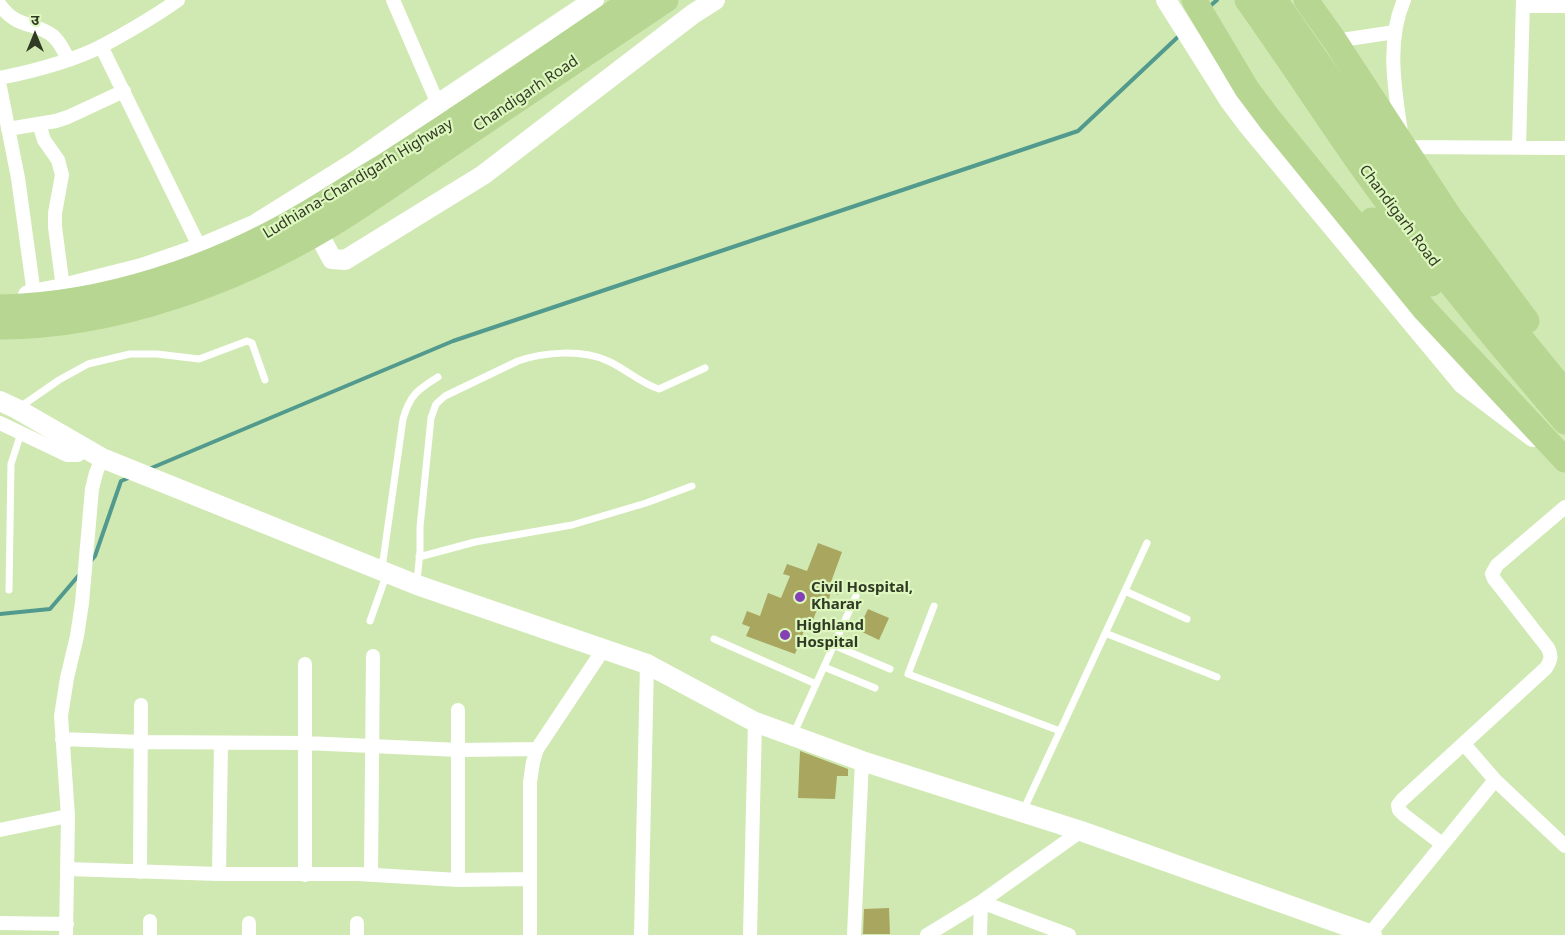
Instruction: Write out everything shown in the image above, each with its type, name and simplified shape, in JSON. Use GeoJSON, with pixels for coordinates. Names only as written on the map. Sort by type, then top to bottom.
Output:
{"type":"FeatureCollection","features":[{"type":"Feature","properties":{"kind":"highway","name":"Ludhiana-Chandigarh Highway"},"geometry":{"type":"LineString","coordinates":[[0,307],[29,307],[95,298],[197,267],[310,218],[632,0]]}},
{"type":"Feature","properties":{"kind":"highway","name":"Chandigarh Road"},"geometry":{"type":"LineString","coordinates":[[310,218],[666,0]]}},
{"type":"Feature","properties":{"kind":"highway"},"geometry":{"type":"LineString","coordinates":[[1195,0],[1238,94],[1271,122],[1425,310],[1565,460]]}},
{"type":"Feature","properties":{"kind":"highway"},"geometry":{"type":"LineString","coordinates":[[1195,0],[1225,35],[1321,160],[1367,214],[1500,358],[1554,393]]}},
{"type":"Feature","properties":{"kind":"highway","name":"Chandigarh Road"},"geometry":{"type":"LineString","coordinates":[[1247,0],[1357,160],[1418,242],[1554,393]]}},
{"type":"Feature","properties":{"kind":"highway","name":"Chandigarh Road"},"geometry":{"type":"LineString","coordinates":[[1275,0],[1428,220],[1554,393],[1565,422]]}},
{"type":"Feature","properties":{"kind":"highway"},"geometry":{"type":"LineString","coordinates":[[1306,0],[1450,217],[1565,371]]}},
{"type":"Feature","properties":{"kind":"highway"},"geometry":{"type":"LineString","coordinates":[[0,328],[24,328],[62,324],[178,297],[230,277],[310,218]]}},
{"type":"Feature","properties":{"kind":"street"},"geometry":{"type":"LineString","coordinates":[[0,78],[20,74],[68,59],[101,46],[178,0]]}},
{"type":"Feature","properties":{"kind":"street"},"geometry":{"type":"LineString","coordinates":[[393,0],[438,104]]}},
{"type":"Feature","properties":{"kind":"street"},"geometry":{"type":"LineString","coordinates":[[0,296],[34,294],[63,288],[142,268],[200,248],[254,225],[310,218],[356,162],[438,104],[594,0]]}},
{"type":"Feature","properties":{"kind":"street"},"geometry":{"type":"LineString","coordinates":[[310,218],[332,259],[338,261],[345,260],[483,175],[693,14],[715,0]]}},
{"type":"Feature","properties":{"kind":"street"},"geometry":{"type":"LineString","coordinates":[[1166,0],[1238,94]]}},
{"type":"Feature","properties":{"kind":"street"},"geometry":{"type":"LineString","coordinates":[[1404,0],[1395,32],[1393,54],[1394,79],[1403,147],[1565,148]]}},
{"type":"Feature","properties":{"kind":"street"},"geometry":{"type":"LineString","coordinates":[[1519,147],[1523,3],[1565,6]]}},
{"type":"Feature","properties":{"kind":"street"},"geometry":{"type":"LineString","coordinates":[[0,5],[14,20],[54,36],[68,59]]}},
{"type":"Feature","properties":{"kind":"street"},"geometry":{"type":"LineString","coordinates":[[1329,34],[1395,32]]}},
{"type":"Feature","properties":{"kind":"street"},"geometry":{"type":"LineString","coordinates":[[101,46],[200,248]]}},
{"type":"Feature","properties":{"kind":"street"},"geometry":{"type":"LineString","coordinates":[[0,87],[18,178],[34,294]]}},
{"type":"Feature","properties":{"kind":"street"},"geometry":{"type":"LineString","coordinates":[[8,129],[56,121],[83,111],[124,91]]}},
{"type":"Feature","properties":{"kind":"street"},"geometry":{"type":"LineString","coordinates":[[39,124],[44,140],[58,160],[62,175],[55,213],[55,227],[63,288]]}},
{"type":"Feature","properties":{"kind":"street"},"geometry":{"type":"LineString","coordinates":[[6,407],[94,453],[130,469],[384,572],[647,664],[756,722],[862,761],[1081,831],[1370,935],[1495,780]]}},
{"type":"Feature","properties":{"kind":"street"},"geometry":{"type":"LineString","coordinates":[[0,423],[67,455],[94,453]]}},
{"type":"Feature","properties":{"kind":"street"},"geometry":{"type":"LineString","coordinates":[[0,923],[66,929],[68,816],[62,739],[62,703],[77,636],[92,489],[96,473],[94,453]]}},
{"type":"Feature","properties":{"kind":"street"},"geometry":{"type":"LineString","coordinates":[[1442,844],[1404,815],[1399,810],[1398,804],[1546,668],[1550,662],[1552,655],[1548,648],[1492,574],[1497,566],[1565,507]]}},
{"type":"Feature","properties":{"kind":"street"},"geometry":{"type":"LineString","coordinates":[[530,935],[530,782],[533,762],[537,750],[603,650]]}},
{"type":"Feature","properties":{"kind":"street"},"geometry":{"type":"LineString","coordinates":[[371,874],[372,656]]}},
{"type":"Feature","properties":{"kind":"street"},"geometry":{"type":"LineString","coordinates":[[305,664],[305,875]]}},
{"type":"Feature","properties":{"kind":"street"},"geometry":{"type":"LineString","coordinates":[[641,935],[647,664]]}},
{"type":"Feature","properties":{"kind":"street"},"geometry":{"type":"LineString","coordinates":[[140,872],[141,705]]}},
{"type":"Feature","properties":{"kind":"street"},"geometry":{"type":"LineString","coordinates":[[458,710],[460,750],[458,880]]}},
{"type":"Feature","properties":{"kind":"street"},"geometry":{"type":"LineString","coordinates":[[750,935],[756,722]]}},
{"type":"Feature","properties":{"kind":"street"},"geometry":{"type":"LineString","coordinates":[[62,739],[141,742],[306,743],[460,750],[537,750]]}},
{"type":"Feature","properties":{"kind":"street"},"geometry":{"type":"LineString","coordinates":[[219,874],[222,743]]}},
{"type":"Feature","properties":{"kind":"street"},"geometry":{"type":"LineString","coordinates":[[1464,744],[1495,780],[1565,846]]}},
{"type":"Feature","properties":{"kind":"street"},"geometry":{"type":"LineString","coordinates":[[854,935],[862,761]]}},
{"type":"Feature","properties":{"kind":"street"},"geometry":{"type":"LineString","coordinates":[[0,830],[68,816]]}},
{"type":"Feature","properties":{"kind":"street"},"geometry":{"type":"LineString","coordinates":[[927,935],[981,902],[1081,831]]}},
{"type":"Feature","properties":{"kind":"street"},"geometry":{"type":"LineString","coordinates":[[67,869],[219,874],[371,874],[458,880],[530,879]]}},
{"type":"Feature","properties":{"kind":"street"},"geometry":{"type":"LineString","coordinates":[[980,935],[981,902]]}},
{"type":"Feature","properties":{"kind":"street"},"geometry":{"type":"LineString","coordinates":[[981,902],[1069,935]]}},
{"type":"Feature","properties":{"kind":"lane"},"geometry":{"type":"LineString","coordinates":[[6,407],[88,364],[130,354],[157,354],[198,359],[247,341],[252,343],[265,380]]}},
{"type":"Feature","properties":{"kind":"lane"},"geometry":{"type":"LineString","coordinates":[[417,585],[420,527],[431,418],[436,404],[445,396],[518,361],[553,353],[587,355],[600,358],[659,389],[705,368]]}},
{"type":"Feature","properties":{"kind":"lane"},"geometry":{"type":"LineString","coordinates":[[370,621],[384,572],[403,419],[415,393],[438,377]]}},
{"type":"Feature","properties":{"kind":"lane"},"geometry":{"type":"LineString","coordinates":[[9,590],[11,464],[21,433]]}},
{"type":"Feature","properties":{"kind":"lane"},"geometry":{"type":"LineString","coordinates":[[419,557],[475,542],[572,525],[646,503],[692,486]]}},
{"type":"Feature","properties":{"kind":"lane"},"geometry":{"type":"LineString","coordinates":[[1022,813],[1147,543]]}},
{"type":"Feature","properties":{"kind":"lane"},"geometry":{"type":"LineString","coordinates":[[1125,591],[1187,619]]}},
{"type":"Feature","properties":{"kind":"lane"},"geometry":{"type":"LineString","coordinates":[[793,735],[856,596]]}},
{"type":"Feature","properties":{"kind":"lane"},"geometry":{"type":"LineString","coordinates":[[934,606],[908,674],[1060,731]]}},
{"type":"Feature","properties":{"kind":"lane"},"geometry":{"type":"LineString","coordinates":[[1106,633],[1217,678]]}},
{"type":"Feature","properties":{"kind":"lane"},"geometry":{"type":"LineString","coordinates":[[714,639],[816,684]]}},
{"type":"Feature","properties":{"kind":"lane"},"geometry":{"type":"LineString","coordinates":[[833,645],[890,669]]}},
{"type":"Feature","properties":{"kind":"lane"},"geometry":{"type":"LineString","coordinates":[[824,667],[875,688]]}},
{"type":"Feature","properties":{"kind":"building"},"geometry":{"type":"Polygon","coordinates":[[[818,543],[842,552],[831,582],[841,586],[838,595],[831,592],[829,599],[822,596],[813,620],[809,618],[795,654],[746,636],[750,627],[742,624],[747,611],[760,616],[768,593],[781,598],[790,576],[783,574],[787,564],[807,571],[818,543]]]}},
{"type":"Feature","properties":{"kind":"building"},"geometry":{"type":"Polygon","coordinates":[[[868,609],[889,618],[879,640],[858,630],[868,609]]]}},
{"type":"Feature","properties":{"kind":"building"},"geometry":{"type":"Polygon","coordinates":[[[800,751],[848,769],[848,776],[837,776],[835,799],[798,798],[800,751]]]}},
{"type":"Feature","properties":{"kind":"building"},"geometry":{"type":"Polygon","coordinates":[[[889,908],[890,934],[863,934],[864,909],[889,908]]]}},
{"type":"Feature","properties":{"kind":"waterway"},"geometry":{"type":"LineString","coordinates":[[1209,7],[1217,0]]}},
{"type":"Feature","properties":{"kind":"waterway"},"geometry":{"type":"LineString","coordinates":[[149,469],[453,341],[1078,131],[1181,34]]}},
{"type":"Feature","properties":{"kind":"waterway"},"geometry":{"type":"LineString","coordinates":[[90,562],[95,556],[121,481],[131,477]]}},
{"type":"Feature","properties":{"kind":"waterway"},"geometry":{"type":"LineString","coordinates":[[0,614],[50,609],[79,575]]}},
{"type":"Feature","properties":{"kind":"place","name":"Civil Hospital, Kharar"},"geometry":{"type":"Point","coordinates":[800,597]}},
{"type":"Feature","properties":{"kind":"place","name":"Highland Hospital"},"geometry":{"type":"Point","coordinates":[785,635]}}]}
